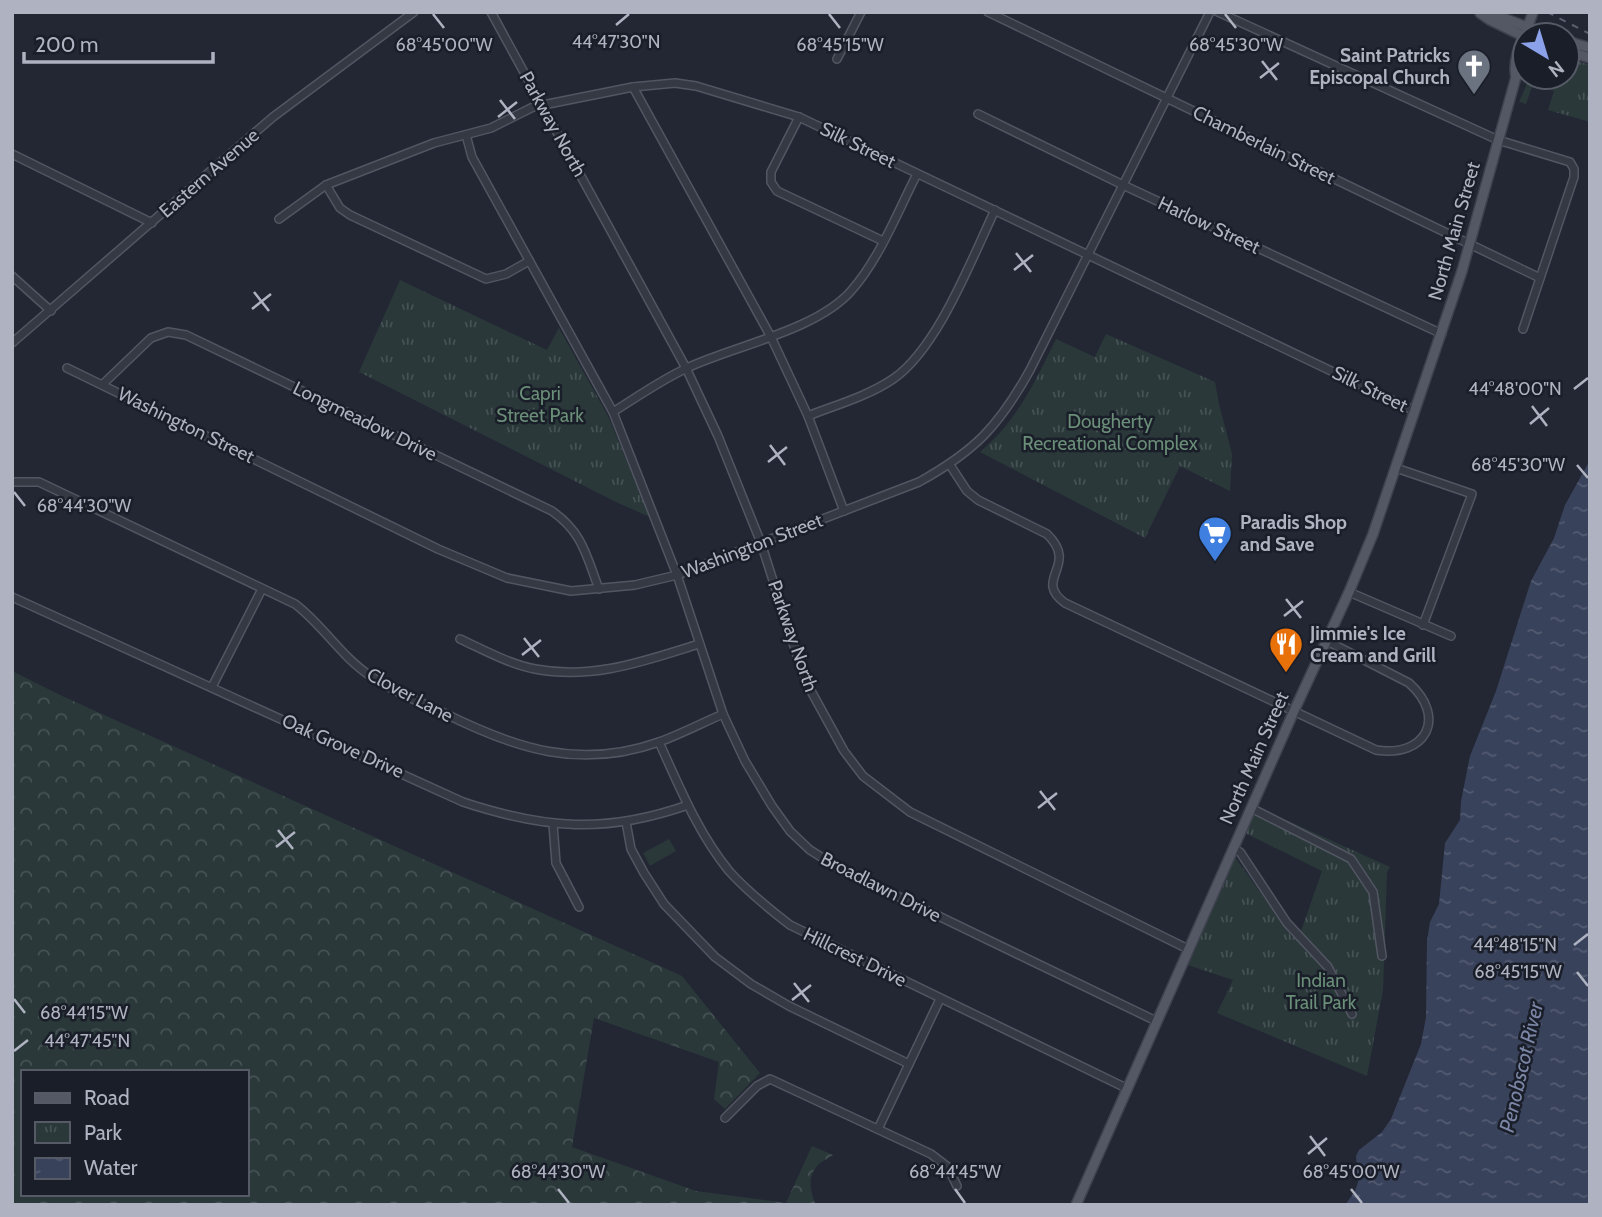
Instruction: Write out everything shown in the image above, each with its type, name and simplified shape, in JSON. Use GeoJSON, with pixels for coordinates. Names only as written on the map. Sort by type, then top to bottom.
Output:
{"type":"FeatureCollection","features":[{"type":"Feature","properties":{"kind":"main road"},"geometry":{"type":"LineString","coordinates":[[1481,13],[1493,14],[1511,25]]}},
{"type":"Feature","properties":{"kind":"main road","name":"North Main Street"},"geometry":{"type":"LineString","coordinates":[[1076,1205],[1188,948],[1349,592],[1396,468],[1441,334],[1514,91]]}},
{"type":"Feature","properties":{"kind":"street","name":"Eastern Avenue"},"geometry":{"type":"LineString","coordinates":[[12,343],[274,117],[414,12]]}},
{"type":"Feature","properties":{"kind":"street","name":"Parkway North"},"geometry":{"type":"LineString","coordinates":[[491,12],[686,368],[718,436],[761,543],[800,665],[844,751],[863,776],[910,812],[1188,948]]}},
{"type":"Feature","properties":{"kind":"street"},"geometry":{"type":"LineString","coordinates":[[837,59],[861,12]]}},
{"type":"Feature","properties":{"kind":"street","name":"Chamberlain Street"},"geometry":{"type":"LineString","coordinates":[[988,12],[1540,278]]}},
{"type":"Feature","properties":{"kind":"street","name":"Washington Street"},"geometry":{"type":"LineString","coordinates":[[67,368],[438,549],[507,579],[571,591],[635,585],[677,575],[919,482],[950,465],[991,430],[1011,405],[1210,12]]}},
{"type":"Feature","properties":{"kind":"street"},"geometry":{"type":"LineString","coordinates":[[1218,12],[1498,140],[1562,159],[1573,166],[1574,177],[1523,329]]}},
{"type":"Feature","properties":{"kind":"street","name":"Silk Street"},"geometry":{"type":"LineString","coordinates":[[279,219],[326,185],[434,143],[491,128],[542,104],[660,83],[685,85],[799,117],[1415,411]]}},
{"type":"Feature","properties":{"kind":"street"},"geometry":{"type":"LineString","coordinates":[[633,87],[771,337],[808,416],[844,512]]}},
{"type":"Feature","properties":{"kind":"street","name":"Harlow Street"},"geometry":{"type":"LineString","coordinates":[[978,114],[1441,334]]}},
{"type":"Feature","properties":{"kind":"street"},"geometry":{"type":"LineString","coordinates":[[799,117],[771,172],[771,182],[778,191],[883,241]]}},
{"type":"Feature","properties":{"kind":"street","name":"Broadlawn Drive"},"geometry":{"type":"LineString","coordinates":[[466,135],[471,157],[613,412],[677,575],[723,714],[745,761],[790,831],[810,850],[837,867],[1156,1021]]}},
{"type":"Feature","properties":{"kind":"street"},"geometry":{"type":"LineString","coordinates":[[12,155],[152,223]]}},
{"type":"Feature","properties":{"kind":"street"},"geometry":{"type":"LineString","coordinates":[[613,412],[686,368],[771,337],[827,311],[850,292],[865,272],[917,174]]}},
{"type":"Feature","properties":{"kind":"street"},"geometry":{"type":"LineString","coordinates":[[326,185],[340,208],[350,215],[486,279],[506,274],[529,261]]}},
{"type":"Feature","properties":{"kind":"street"},"geometry":{"type":"LineString","coordinates":[[808,416],[892,380],[913,362],[928,344],[941,320],[995,210]]}},
{"type":"Feature","properties":{"kind":"street"},"geometry":{"type":"LineString","coordinates":[[12,276],[51,311]]}},
{"type":"Feature","properties":{"kind":"street","name":"Longmeadow Drive"},"geometry":{"type":"LineString","coordinates":[[103,384],[151,338],[168,332],[186,335],[552,511],[569,523],[581,541],[599,589]]}},
{"type":"Feature","properties":{"kind":"street"},"geometry":{"type":"LineString","coordinates":[[950,465],[967,491],[978,500],[1047,534],[1055,542],[1060,553],[1060,564],[1052,581],[1052,588],[1056,597],[1065,603],[1376,750],[1406,750],[1418,743],[1430,718],[1420,693],[1409,683],[1327,641]]}},
{"type":"Feature","properties":{"kind":"street"},"geometry":{"type":"LineString","coordinates":[[1396,468],[1472,494],[1423,625]]}},
{"type":"Feature","properties":{"kind":"street","name":"Clover Lane"},"geometry":{"type":"LineString","coordinates":[[12,482],[39,482],[295,604],[313,618],[372,678],[485,734],[537,751],[583,756],[619,752],[659,742],[723,714]]}},
{"type":"Feature","properties":{"kind":"street"},"geometry":{"type":"LineString","coordinates":[[212,687],[262,589]]}},
{"type":"Feature","properties":{"kind":"street"},"geometry":{"type":"LineString","coordinates":[[1349,592],[1451,636]]}},
{"type":"Feature","properties":{"kind":"street","name":"Oak Grove Drive"},"geometry":{"type":"LineString","coordinates":[[12,597],[463,802],[508,817],[553,824],[626,822],[660,815],[688,805]]}},
{"type":"Feature","properties":{"kind":"street"},"geometry":{"type":"LineString","coordinates":[[460,639],[535,669],[570,672],[600,672],[699,644]]}},
{"type":"Feature","properties":{"kind":"street","name":"Hillcrest Drive"},"geometry":{"type":"LineString","coordinates":[[659,742],[688,805],[728,869],[769,909],[790,925],[1126,1088]]}},
{"type":"Feature","properties":{"kind":"street"},"geometry":{"type":"LineString","coordinates":[[1251,808],[1352,859],[1373,892],[1382,956]]}},
{"type":"Feature","properties":{"kind":"street"},"geometry":{"type":"LineString","coordinates":[[626,822],[631,849],[664,904],[715,957],[751,984],[789,1006],[909,1064]]}},
{"type":"Feature","properties":{"kind":"street"},"geometry":{"type":"LineString","coordinates":[[553,824],[556,863],[579,907]]}},
{"type":"Feature","properties":{"kind":"street"},"geometry":{"type":"LineString","coordinates":[[1233,849],[1240,852],[1287,923],[1328,967],[1352,1014]]}},
{"type":"Feature","properties":{"kind":"street"},"geometry":{"type":"LineString","coordinates":[[878,1129],[940,999]]}},
{"type":"Feature","properties":{"kind":"street"},"geometry":{"type":"LineString","coordinates":[[725,1118],[757,1086],[770,1079],[931,1154],[948,1167],[957,1186]]}},
{"type":"Feature","properties":{"kind":"green space"},"geometry":{"type":"Polygon","coordinates":[[[1581,62],[1590,65],[1590,122],[1548,110],[1554,91],[1581,91],[1581,62]]]}},
{"type":"Feature","properties":{"kind":"green space"},"geometry":{"type":"Polygon","coordinates":[[[1524,91],[1531,91],[1526,104],[1519,102],[1524,91]]]}},
{"type":"Feature","properties":{"kind":"green space","name":"Capri Street Park"},"geometry":{"type":"Polygon","coordinates":[[[400,280],[547,350],[559,328],[608,416],[650,517],[359,372],[400,280]]]}},
{"type":"Feature","properties":{"kind":"green space","name":"Dougherty Recreational Complex"},"geometry":{"type":"Polygon","coordinates":[[[1106,334],[1215,382],[1232,454],[1230,491],[1180,466],[1145,538],[980,452],[1015,414],[1056,339],[1095,357],[1106,334]]]}},
{"type":"Feature","properties":{"kind":"green space"},"geometry":{"type":"Polygon","coordinates":[[[12,671],[682,976],[760,1073],[725,1109],[714,1099],[719,1062],[594,1018],[572,1147],[696,1191],[786,1203],[812,1146],[833,1155],[820,1163],[812,1174],[811,1190],[816,1205],[12,1205],[12,671]]]}},
{"type":"Feature","properties":{"kind":"green space","name":"Indian Trail Park"},"geometry":{"type":"Polygon","coordinates":[[[1257,807],[1390,867],[1387,872],[1383,990],[1367,1076],[1217,1013],[1233,980],[1188,965],[1235,857],[1292,937],[1301,931],[1322,871],[1245,833],[1257,807]]]}},
{"type":"Feature","properties":{"kind":"green space"},"geometry":{"type":"Polygon","coordinates":[[[669,839],[676,851],[650,866],[643,853],[669,839]]]}},
{"type":"Feature","properties":{"kind":"water","name":"Penobscot River"},"geometry":{"type":"Polygon","coordinates":[[[1590,460],[1590,1205],[1345,1205],[1358,1182],[1356,1156],[1359,1150],[1382,1132],[1391,1119],[1421,1044],[1426,1017],[1427,941],[1430,922],[1439,904],[1445,843],[1460,820],[1470,756],[1496,691],[1531,581],[1554,538],[1565,505],[1590,460]]]}},
{"type":"Feature","properties":{"kind":"railway"},"geometry":{"type":"LineString","coordinates":[[1547,12],[1590,34]]}},
{"type":"Feature","properties":{"kind":"place","name":"Saint Patricks Episcopal Church"},"geometry":{"type":"Point","coordinates":[1474,96]}},
{"type":"Feature","properties":{"kind":"place","name":"Paradis Shop and Save"},"geometry":{"type":"Point","coordinates":[1215,563]}},
{"type":"Feature","properties":{"kind":"place","name":"Jimmie's Ice Cream and Grill"},"geometry":{"type":"Point","coordinates":[1286,674]}}]}
